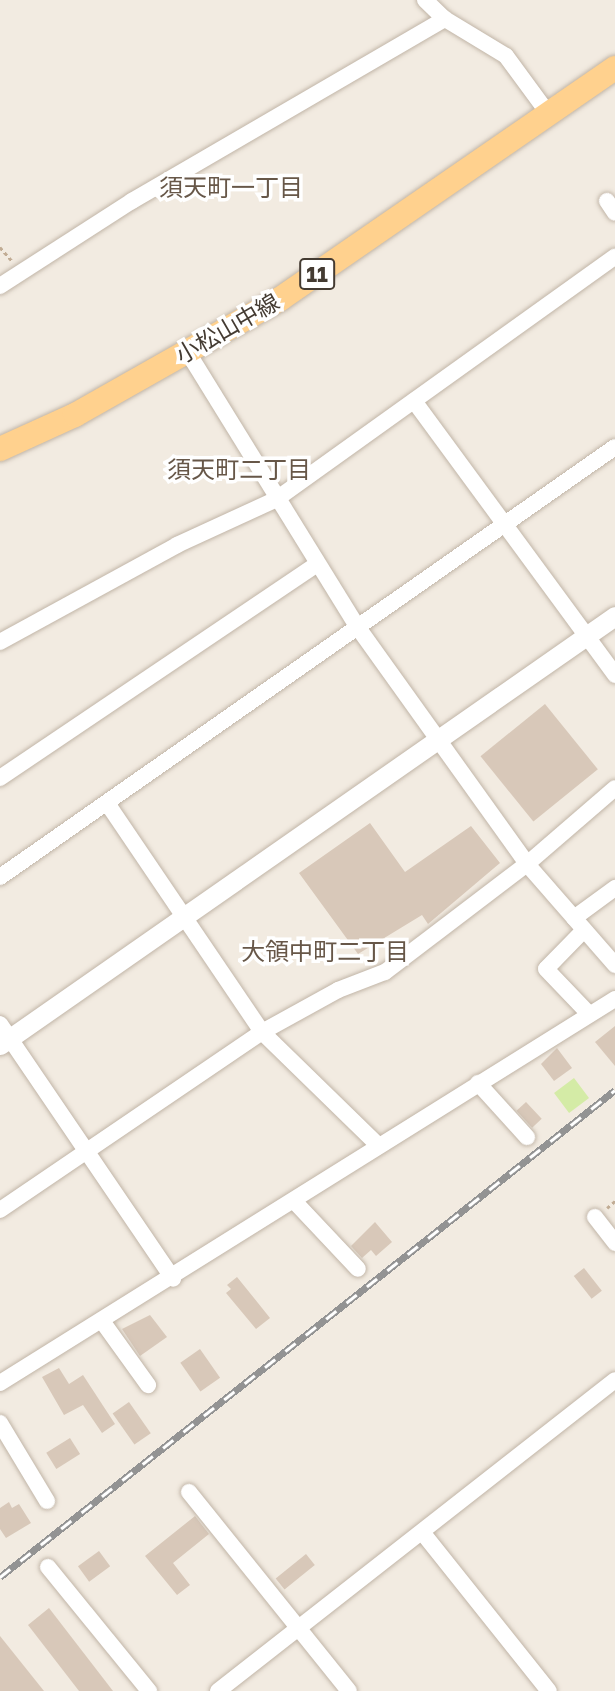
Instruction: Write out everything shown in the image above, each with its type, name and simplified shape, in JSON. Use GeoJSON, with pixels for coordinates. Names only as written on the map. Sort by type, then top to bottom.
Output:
{"type":"FeatureCollection","features":[{"type":"Feature","properties":{"kind":"main road","name":"小松山中線"},"geometry":{"type":"LineString","coordinates":[[0,449],[75,415],[280,299],[550,116],[615,68]]}},
{"type":"Feature","properties":{"kind":"street"},"geometry":{"type":"LineString","coordinates":[[425,0],[445,19],[506,56],[550,116]]}},
{"type":"Feature","properties":{"kind":"street"},"geometry":{"type":"LineString","coordinates":[[0,286],[132,201],[445,19]]}},
{"type":"Feature","properties":{"kind":"street"},"geometry":{"type":"LineString","coordinates":[[0,642],[177,545],[275,500],[615,257]]}},
{"type":"Feature","properties":{"kind":"street"},"geometry":{"type":"LineString","coordinates":[[187,351],[275,500],[359,629],[527,864],[615,965]]}},
{"type":"Feature","properties":{"kind":"street"},"geometry":{"type":"LineString","coordinates":[[414,401],[502,526],[615,676]]}},
{"type":"Feature","properties":{"kind":"street"},"geometry":{"type":"LineString","coordinates":[[0,877],[359,629],[615,446]]}},
{"type":"Feature","properties":{"kind":"street"},"geometry":{"type":"LineString","coordinates":[[0,778],[317,564]]}},
{"type":"Feature","properties":{"kind":"street"},"geometry":{"type":"LineString","coordinates":[[173,1279],[3,1036],[440,741],[615,616]]}},
{"type":"Feature","properties":{"kind":"street"},"geometry":{"type":"LineString","coordinates":[[0,1210],[87,1154],[262,1032],[338,990],[385,972],[527,864],[615,788]]}},
{"type":"Feature","properties":{"kind":"street"},"geometry":{"type":"LineString","coordinates":[[107,803],[262,1032],[379,1146]]}},
{"type":"Feature","properties":{"kind":"street"},"geometry":{"type":"LineString","coordinates":[[589,1014],[545,970],[579,924],[615,888]]}},
{"type":"Feature","properties":{"kind":"street"},"geometry":{"type":"LineString","coordinates":[[0,1383],[173,1279],[478,1083],[615,999]]}},
{"type":"Feature","properties":{"kind":"street"},"geometry":{"type":"LineString","coordinates":[[478,1083],[527,1137]]}},
{"type":"Feature","properties":{"kind":"street"},"geometry":{"type":"LineString","coordinates":[[294,1201],[358,1269]]}},
{"type":"Feature","properties":{"kind":"street"},"geometry":{"type":"LineString","coordinates":[[595,1217],[615,1243]]}},
{"type":"Feature","properties":{"kind":"street"},"geometry":{"type":"LineString","coordinates":[[102,1321],[148,1385]]}},
{"type":"Feature","properties":{"kind":"street"},"geometry":{"type":"LineString","coordinates":[[218,1691],[615,1380]]}},
{"type":"Feature","properties":{"kind":"street"},"geometry":{"type":"LineString","coordinates":[[0,1423],[47,1501]]}},
{"type":"Feature","properties":{"kind":"street"},"geometry":{"type":"LineString","coordinates":[[189,1492],[349,1691]]}},
{"type":"Feature","properties":{"kind":"street"},"geometry":{"type":"LineString","coordinates":[[422,1532],[549,1691]]}},
{"type":"Feature","properties":{"kind":"street"},"geometry":{"type":"LineString","coordinates":[[48,1567],[149,1691]]}},
{"type":"Feature","properties":{"kind":"green space"},"geometry":{"type":"Polygon","coordinates":[[[574,1078],[589,1098],[569,1113],[554,1093],[574,1078]]]}},
{"type":"Feature","properties":{"kind":"building"},"geometry":{"type":"Polygon","coordinates":[[[545,704],[598,769],[533,822],[480,756],[545,704]]]}},
{"type":"Feature","properties":{"kind":"building"},"geometry":{"type":"Polygon","coordinates":[[[370,823],[405,872],[471,826],[500,863],[428,924],[422,915],[358,954],[299,873],[370,823]]]}},
{"type":"Feature","properties":{"kind":"building"},"geometry":{"type":"Polygon","coordinates":[[[615,1026],[615,1066],[595,1042],[615,1026]]]}},
{"type":"Feature","properties":{"kind":"building"},"geometry":{"type":"Polygon","coordinates":[[[557,1048],[572,1068],[554,1081],[541,1064],[557,1048]]]}},
{"type":"Feature","properties":{"kind":"building"},"geometry":{"type":"Polygon","coordinates":[[[526,1102],[542,1119],[532,1128],[516,1111],[526,1102]]]}},
{"type":"Feature","properties":{"kind":"building"},"geometry":{"type":"Polygon","coordinates":[[[375,1222],[392,1242],[376,1256],[371,1250],[362,1258],[351,1246],[375,1222]]]}},
{"type":"Feature","properties":{"kind":"building"},"geometry":{"type":"Polygon","coordinates":[[[584,1268],[602,1291],[592,1299],[574,1276],[584,1268]]]}},
{"type":"Feature","properties":{"kind":"building"},"geometry":{"type":"Polygon","coordinates":[[[237,1277],[270,1318],[256,1329],[226,1293],[231,1289],[227,1285],[237,1277]]]}},
{"type":"Feature","properties":{"kind":"building"},"geometry":{"type":"Polygon","coordinates":[[[150,1315],[167,1337],[140,1356],[122,1329],[150,1315]]]}},
{"type":"Feature","properties":{"kind":"building"},"geometry":{"type":"Polygon","coordinates":[[[200,1349],[220,1378],[200,1391],[180,1363],[200,1349]]]}},
{"type":"Feature","properties":{"kind":"building"},"geometry":{"type":"Polygon","coordinates":[[[59,1368],[69,1384],[83,1375],[115,1424],[102,1433],[83,1405],[64,1415],[42,1377],[59,1368]]]}},
{"type":"Feature","properties":{"kind":"building"},"geometry":{"type":"Polygon","coordinates":[[[129,1402],[151,1433],[134,1445],[113,1413],[129,1402]]]}},
{"type":"Feature","properties":{"kind":"building"},"geometry":{"type":"Polygon","coordinates":[[[70,1438],[80,1454],[56,1469],[46,1453],[70,1438]]]}},
{"type":"Feature","properties":{"kind":"building"},"geometry":{"type":"Polygon","coordinates":[[[9,1502],[12,1508],[19,1504],[31,1523],[6,1538],[0,1529],[0,1508],[9,1502]]]}},
{"type":"Feature","properties":{"kind":"building"},"geometry":{"type":"Polygon","coordinates":[[[195,1516],[209,1534],[173,1563],[190,1585],[177,1595],[145,1556],[195,1516]]]}},
{"type":"Feature","properties":{"kind":"building"},"geometry":{"type":"Polygon","coordinates":[[[99,1551],[110,1566],[89,1582],[78,1566],[99,1551]]]}},
{"type":"Feature","properties":{"kind":"building"},"geometry":{"type":"Polygon","coordinates":[[[306,1554],[315,1565],[285,1589],[276,1579],[306,1554]]]}},
{"type":"Feature","properties":{"kind":"building"},"geometry":{"type":"Polygon","coordinates":[[[49,1608],[113,1691],[79,1691],[28,1625],[49,1608]]]}},
{"type":"Feature","properties":{"kind":"building"},"geometry":{"type":"Polygon","coordinates":[[[0,1636],[44,1691],[0,1691],[0,1636]]]}},
{"type":"Feature","properties":{"kind":"railway"},"geometry":{"type":"LineString","coordinates":[[0,1577],[615,1090]]}},
{"type":"Feature","properties":{"kind":"district","name":"須天町一丁目"},"geometry":{"type":"Point","coordinates":[231,187]}},
{"type":"Feature","properties":{"kind":"district","name":"須天町二丁目"},"geometry":{"type":"Point","coordinates":[239,469]}},
{"type":"Feature","properties":{"kind":"district","name":"大領中町二丁目"},"geometry":{"type":"Point","coordinates":[325,951]}}]}
